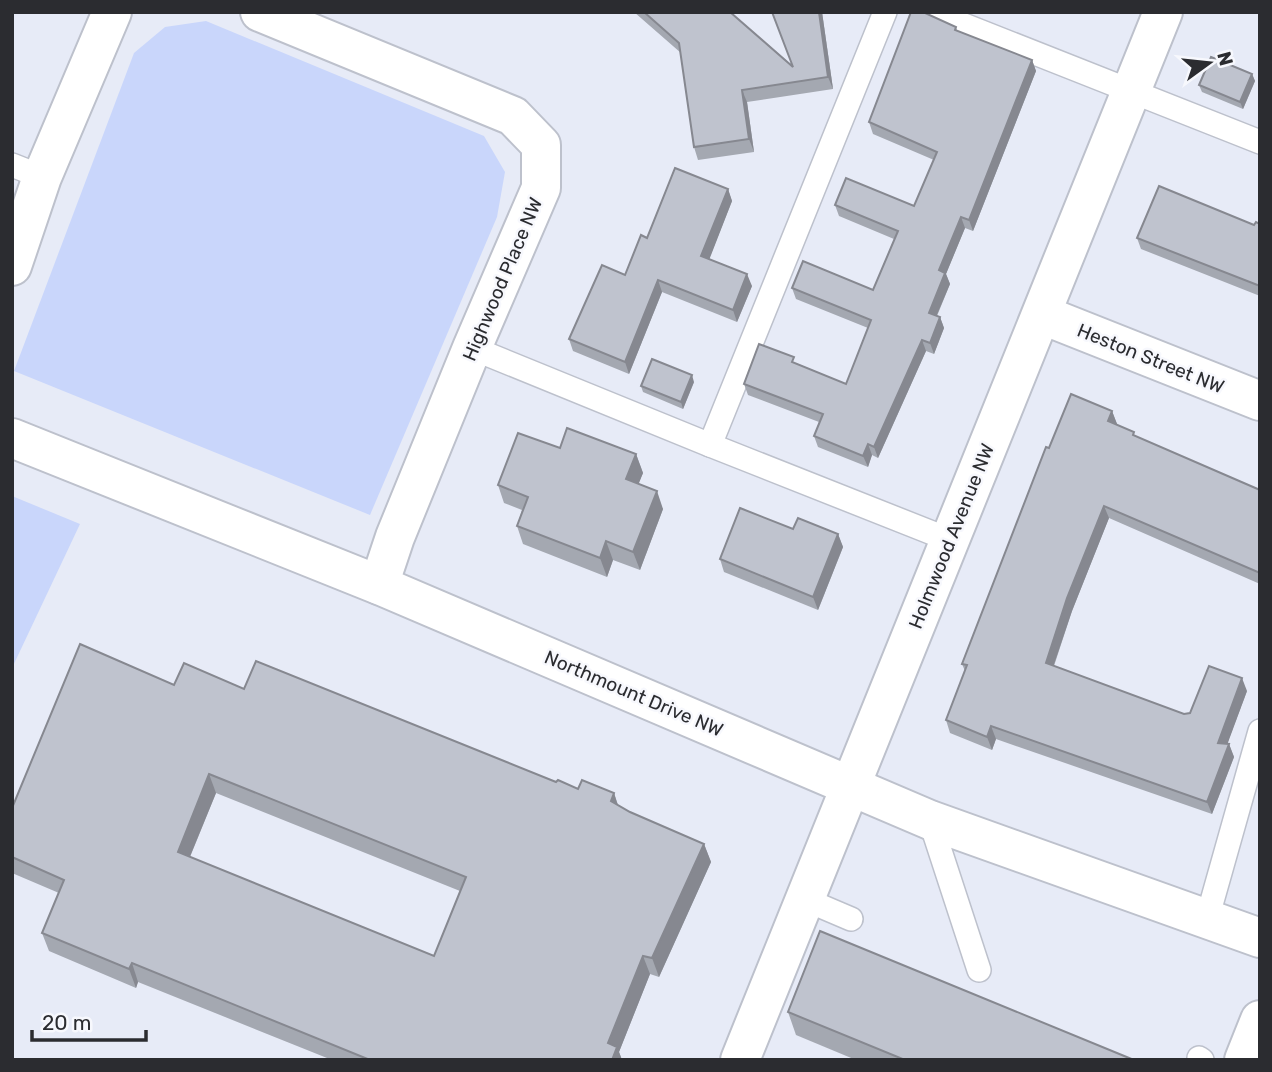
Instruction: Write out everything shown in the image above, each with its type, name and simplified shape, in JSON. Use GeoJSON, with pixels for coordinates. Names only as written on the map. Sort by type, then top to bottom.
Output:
{"type":"FeatureCollection","features":[{"type":"Feature","properties":{"kind":"street"},"geometry":{"type":"LineString","coordinates":[[12,266],[27,171],[112,12]]}},
{"type":"Feature","properties":{"kind":"street","name":"Highwood Place NW"},"geometry":{"type":"LineString","coordinates":[[260,12],[513,116],[541,145],[541,188],[472,348],[379,585]]}},
{"type":"Feature","properties":{"kind":"street","name":"Holmwood Avenue NW"},"geometry":{"type":"LineString","coordinates":[[740,1060],[1043,315],[1130,89],[1163,12]]}},
{"type":"Feature","properties":{"kind":"street","name":"Heston Street NW"},"geometry":{"type":"LineString","coordinates":[[1043,315],[1260,401]]}},
{"type":"Feature","properties":{"kind":"street","name":"Northmount Drive NW"},"geometry":{"type":"LineString","coordinates":[[12,438],[379,585],[930,820],[1260,938]]}},
{"type":"Feature","properties":{"kind":"street"},"geometry":{"type":"LineString","coordinates":[[1244,1060],[1260,1020]]}},
{"type":"Feature","properties":{"kind":"lane"},"geometry":{"type":"LineString","coordinates":[[710,445],[885,12]]}},
{"type":"Feature","properties":{"kind":"lane"},"geometry":{"type":"LineString","coordinates":[[931,12],[1260,142]]}},
{"type":"Feature","properties":{"kind":"lane"},"geometry":{"type":"LineString","coordinates":[[472,348],[950,540]]}},
{"type":"Feature","properties":{"kind":"lane"},"geometry":{"type":"LineString","coordinates":[[1207,919],[1260,731]]}},
{"type":"Feature","properties":{"kind":"lane"},"geometry":{"type":"LineString","coordinates":[[930,820],[979,970]]}},
{"type":"Feature","properties":{"kind":"lane"},"geometry":{"type":"LineString","coordinates":[[804,899],[851,919]]}},
{"type":"Feature","properties":{"kind":"shaded area"},"geometry":{"type":"Polygon","coordinates":[[[206,21],[484,136],[505,172],[497,217],[370,515],[14,371],[134,53],[165,27],[206,21]]]}},
{"type":"Feature","properties":{"kind":"shaded area"},"geometry":{"type":"Polygon","coordinates":[[[12,496],[80,524],[12,668],[12,496]]]}},
{"type":"Feature","properties":{"kind":"building"},"geometry":{"type":"Polygon","coordinates":[[[644,12],[730,12],[793,67],[772,12],[819,12],[828,77],[742,90],[749,139],[694,147],[679,43],[644,12]]]}},
{"type":"Feature","properties":{"kind":"building"},"geometry":{"type":"Polygon","coordinates":[[[911,12],[923,12],[956,27],[955,30],[1032,60],[969,220],[961,217],[939,270],[945,273],[929,313],[940,317],[930,343],[922,340],[874,447],[868,444],[863,456],[814,436],[823,414],[744,384],[759,344],[794,357],[792,362],[846,384],[871,320],[792,288],[803,261],[873,290],[898,231],[835,205],[846,178],[914,206],[937,152],[869,122],[911,12]]]}},
{"type":"Feature","properties":{"kind":"building"},"geometry":{"type":"Polygon","coordinates":[[[1211,57],[1252,74],[1240,102],[1199,85],[1211,57]]]}},
{"type":"Feature","properties":{"kind":"building"},"geometry":{"type":"Polygon","coordinates":[[[675,168],[728,189],[701,256],[747,274],[733,310],[658,280],[625,362],[569,339],[602,265],[625,275],[641,235],[647,238],[675,168]]]}},
{"type":"Feature","properties":{"kind":"building"},"geometry":{"type":"Polygon","coordinates":[[[1159,186],[1254,225],[1256,222],[1260,224],[1260,286],[1137,238],[1159,186]]]}},
{"type":"Feature","properties":{"kind":"building"},"geometry":{"type":"Polygon","coordinates":[[[652,359],[692,375],[681,402],[641,386],[652,359]]]}},
{"type":"Feature","properties":{"kind":"building"},"geometry":{"type":"Polygon","coordinates":[[[1071,394],[1112,411],[1108,421],[1134,432],[1133,435],[1260,490],[1260,573],[1104,506],[1067,598],[1046,663],[1184,714],[1190,713],[1209,666],[1242,678],[1218,743],[1229,744],[1207,802],[991,726],[987,737],[946,720],[967,665],[962,664],[1046,447],[1049,448],[1071,394]]]}},
{"type":"Feature","properties":{"kind":"building"},"geometry":{"type":"Polygon","coordinates":[[[567,428],[636,454],[626,479],[657,491],[633,552],[606,541],[600,558],[517,526],[528,497],[498,485],[518,433],[560,448],[567,428]]]}},
{"type":"Feature","properties":{"kind":"building"},"geometry":{"type":"Polygon","coordinates":[[[740,508],[793,529],[798,518],[838,534],[813,597],[720,559],[740,508]]]}},
{"type":"Feature","properties":{"kind":"building"},"geometry":{"type":"Polygon","coordinates":[[[80,644],[174,685],[184,663],[244,689],[256,661],[556,782],[558,780],[578,789],[582,780],[614,793],[611,801],[630,812],[704,844],[652,958],[643,956],[608,1043],[617,1047],[612,1060],[370,1060],[132,963],[129,969],[42,933],[64,880],[12,857],[12,808],[80,644]],[[209,774],[178,852],[434,956],[466,877],[209,774]]]}},
{"type":"Feature","properties":{"kind":"building"},"geometry":{"type":"Polygon","coordinates":[[[820,931],[1134,1060],[905,1060],[788,1012],[820,931]]]}}]}
